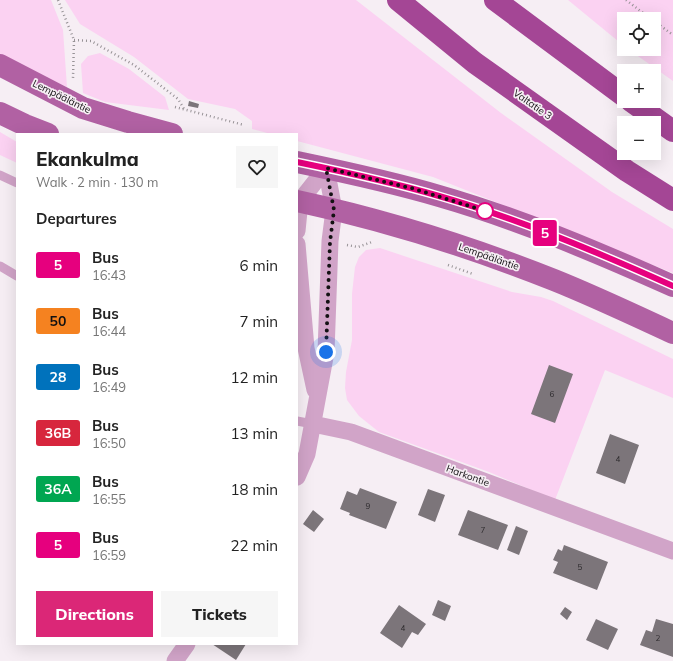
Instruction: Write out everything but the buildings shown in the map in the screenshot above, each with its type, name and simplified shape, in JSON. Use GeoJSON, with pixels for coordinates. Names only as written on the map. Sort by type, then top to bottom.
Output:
{"type":"FeatureCollection","features":[{"type":"Feature","properties":{"kind":"highway","name":"Valtatie 3"},"geometry":{"type":"LineString","coordinates":[[398,0],[475,63],[627,170],[673,200]]}},
{"type":"Feature","properties":{"kind":"highway"},"geometry":{"type":"LineString","coordinates":[[495,0],[617,91]]}},
{"type":"Feature","properties":{"kind":"highway"},"geometry":{"type":"LineString","coordinates":[[640,108],[673,131]]}},
{"type":"Feature","properties":{"kind":"main road","name":"Lempääläntie"},"geometry":{"type":"LineString","coordinates":[[0,65],[83,108],[168,133]]}},
{"type":"Feature","properties":{"kind":"main road"},"geometry":{"type":"LineString","coordinates":[[0,113],[24,125],[45,133]]}},
{"type":"Feature","properties":{"kind":"main road"},"geometry":{"type":"LineString","coordinates":[[298,162],[405,186],[477,208],[575,245],[673,286]]}},
{"type":"Feature","properties":{"kind":"main road","name":"Lempääläntie"},"geometry":{"type":"LineString","coordinates":[[299,201],[420,232],[513,264],[590,295],[673,333]]}},
{"type":"Feature","properties":{"kind":"street"},"geometry":{"type":"LineString","coordinates":[[298,216],[299,201],[326,168]]}},
{"type":"Feature","properties":{"kind":"street"},"geometry":{"type":"LineString","coordinates":[[298,475],[307,454],[305,422],[317,396],[326,352],[330,242],[334,210],[326,168]]}},
{"type":"Feature","properties":{"kind":"street"},"geometry":{"type":"LineString","coordinates":[[298,256],[306,348],[317,396]]}},
{"type":"Feature","properties":{"kind":"street","name":"Harkontie"},"geometry":{"type":"LineString","coordinates":[[305,422],[352,432],[673,551]]}},
{"type":"Feature","properties":{"kind":"street"},"geometry":{"type":"LineString","coordinates":[[174,661],[185,645]]}},
{"type":"Feature","properties":{"kind":"lane"},"geometry":{"type":"LineString","coordinates":[[1,178],[16,183]]}},
{"type":"Feature","properties":{"kind":"lane"},"geometry":{"type":"LineString","coordinates":[[0,266],[16,275]]}},
{"type":"Feature","properties":{"kind":"path"},"geometry":{"type":"LineString","coordinates":[[58,0],[74,40],[73,78]]}},
{"type":"Feature","properties":{"kind":"path"},"geometry":{"type":"LineString","coordinates":[[626,0],[642,12]]}},
{"type":"Feature","properties":{"kind":"path"},"geometry":{"type":"LineString","coordinates":[[661,26],[673,35]]}},
{"type":"Feature","properties":{"kind":"path"},"geometry":{"type":"LineString","coordinates":[[74,40],[91,41],[134,66],[178,99],[184,109]]}},
{"type":"Feature","properties":{"kind":"path"},"geometry":{"type":"LineString","coordinates":[[175,107],[244,125]]}},
{"type":"Feature","properties":{"kind":"path"},"geometry":{"type":"LineString","coordinates":[[330,242],[358,247],[371,242],[376,242]]}},
{"type":"Feature","properties":{"kind":"path"},"geometry":{"type":"LineString","coordinates":[[443,264],[478,276]]}},
{"type":"Feature","properties":{"kind":"shaded area"},"geometry":{"type":"Polygon","coordinates":[[[0,0],[51,0],[63,30],[67,87],[0,57],[0,0]]]}},
{"type":"Feature","properties":{"kind":"shaded area"},"geometry":{"type":"Polygon","coordinates":[[[65,0],[356,0],[501,113],[612,192],[673,229],[673,273],[433,177],[298,141],[298,133],[267,133],[252,129],[252,121],[235,109],[188,99],[134,57],[80,24],[65,0]]]}},
{"type":"Feature","properties":{"kind":"shaded area"},"geometry":{"type":"Polygon","coordinates":[[[568,0],[673,0],[673,81],[661,72],[661,64],[649,64],[638,56],[661,56],[661,12],[617,12],[617,40],[568,0]]]}},
{"type":"Feature","properties":{"kind":"shaded area"},"geometry":{"type":"Polygon","coordinates":[[[100,53],[129,69],[165,97],[169,110],[105,102],[83,93],[81,64],[88,56],[100,53]]]}},
{"type":"Feature","properties":{"kind":"shaded area"},"geometry":{"type":"Polygon","coordinates":[[[0,132],[16,141],[16,163],[0,155],[0,132]]]}},
{"type":"Feature","properties":{"kind":"shaded area"},"geometry":{"type":"Polygon","coordinates":[[[380,248],[512,292],[541,297],[553,301],[673,359],[673,398],[605,370],[555,500],[489,472],[379,432],[359,416],[347,400],[345,388],[346,372],[352,340],[352,294],[355,267],[359,257],[366,250],[380,248]]]}},
{"type":"Feature","properties":{"kind":"bus line","name":"5"},"geometry":{"type":"LineString","coordinates":[[298,162],[398,184],[477,208],[534,228],[673,286]]}},
{"type":"Feature","properties":{"kind":"route"},"geometry":{"type":"LineString","coordinates":[[326,352],[330,242],[334,210],[326,168],[398,184],[492,213],[485,211]]}}]}
